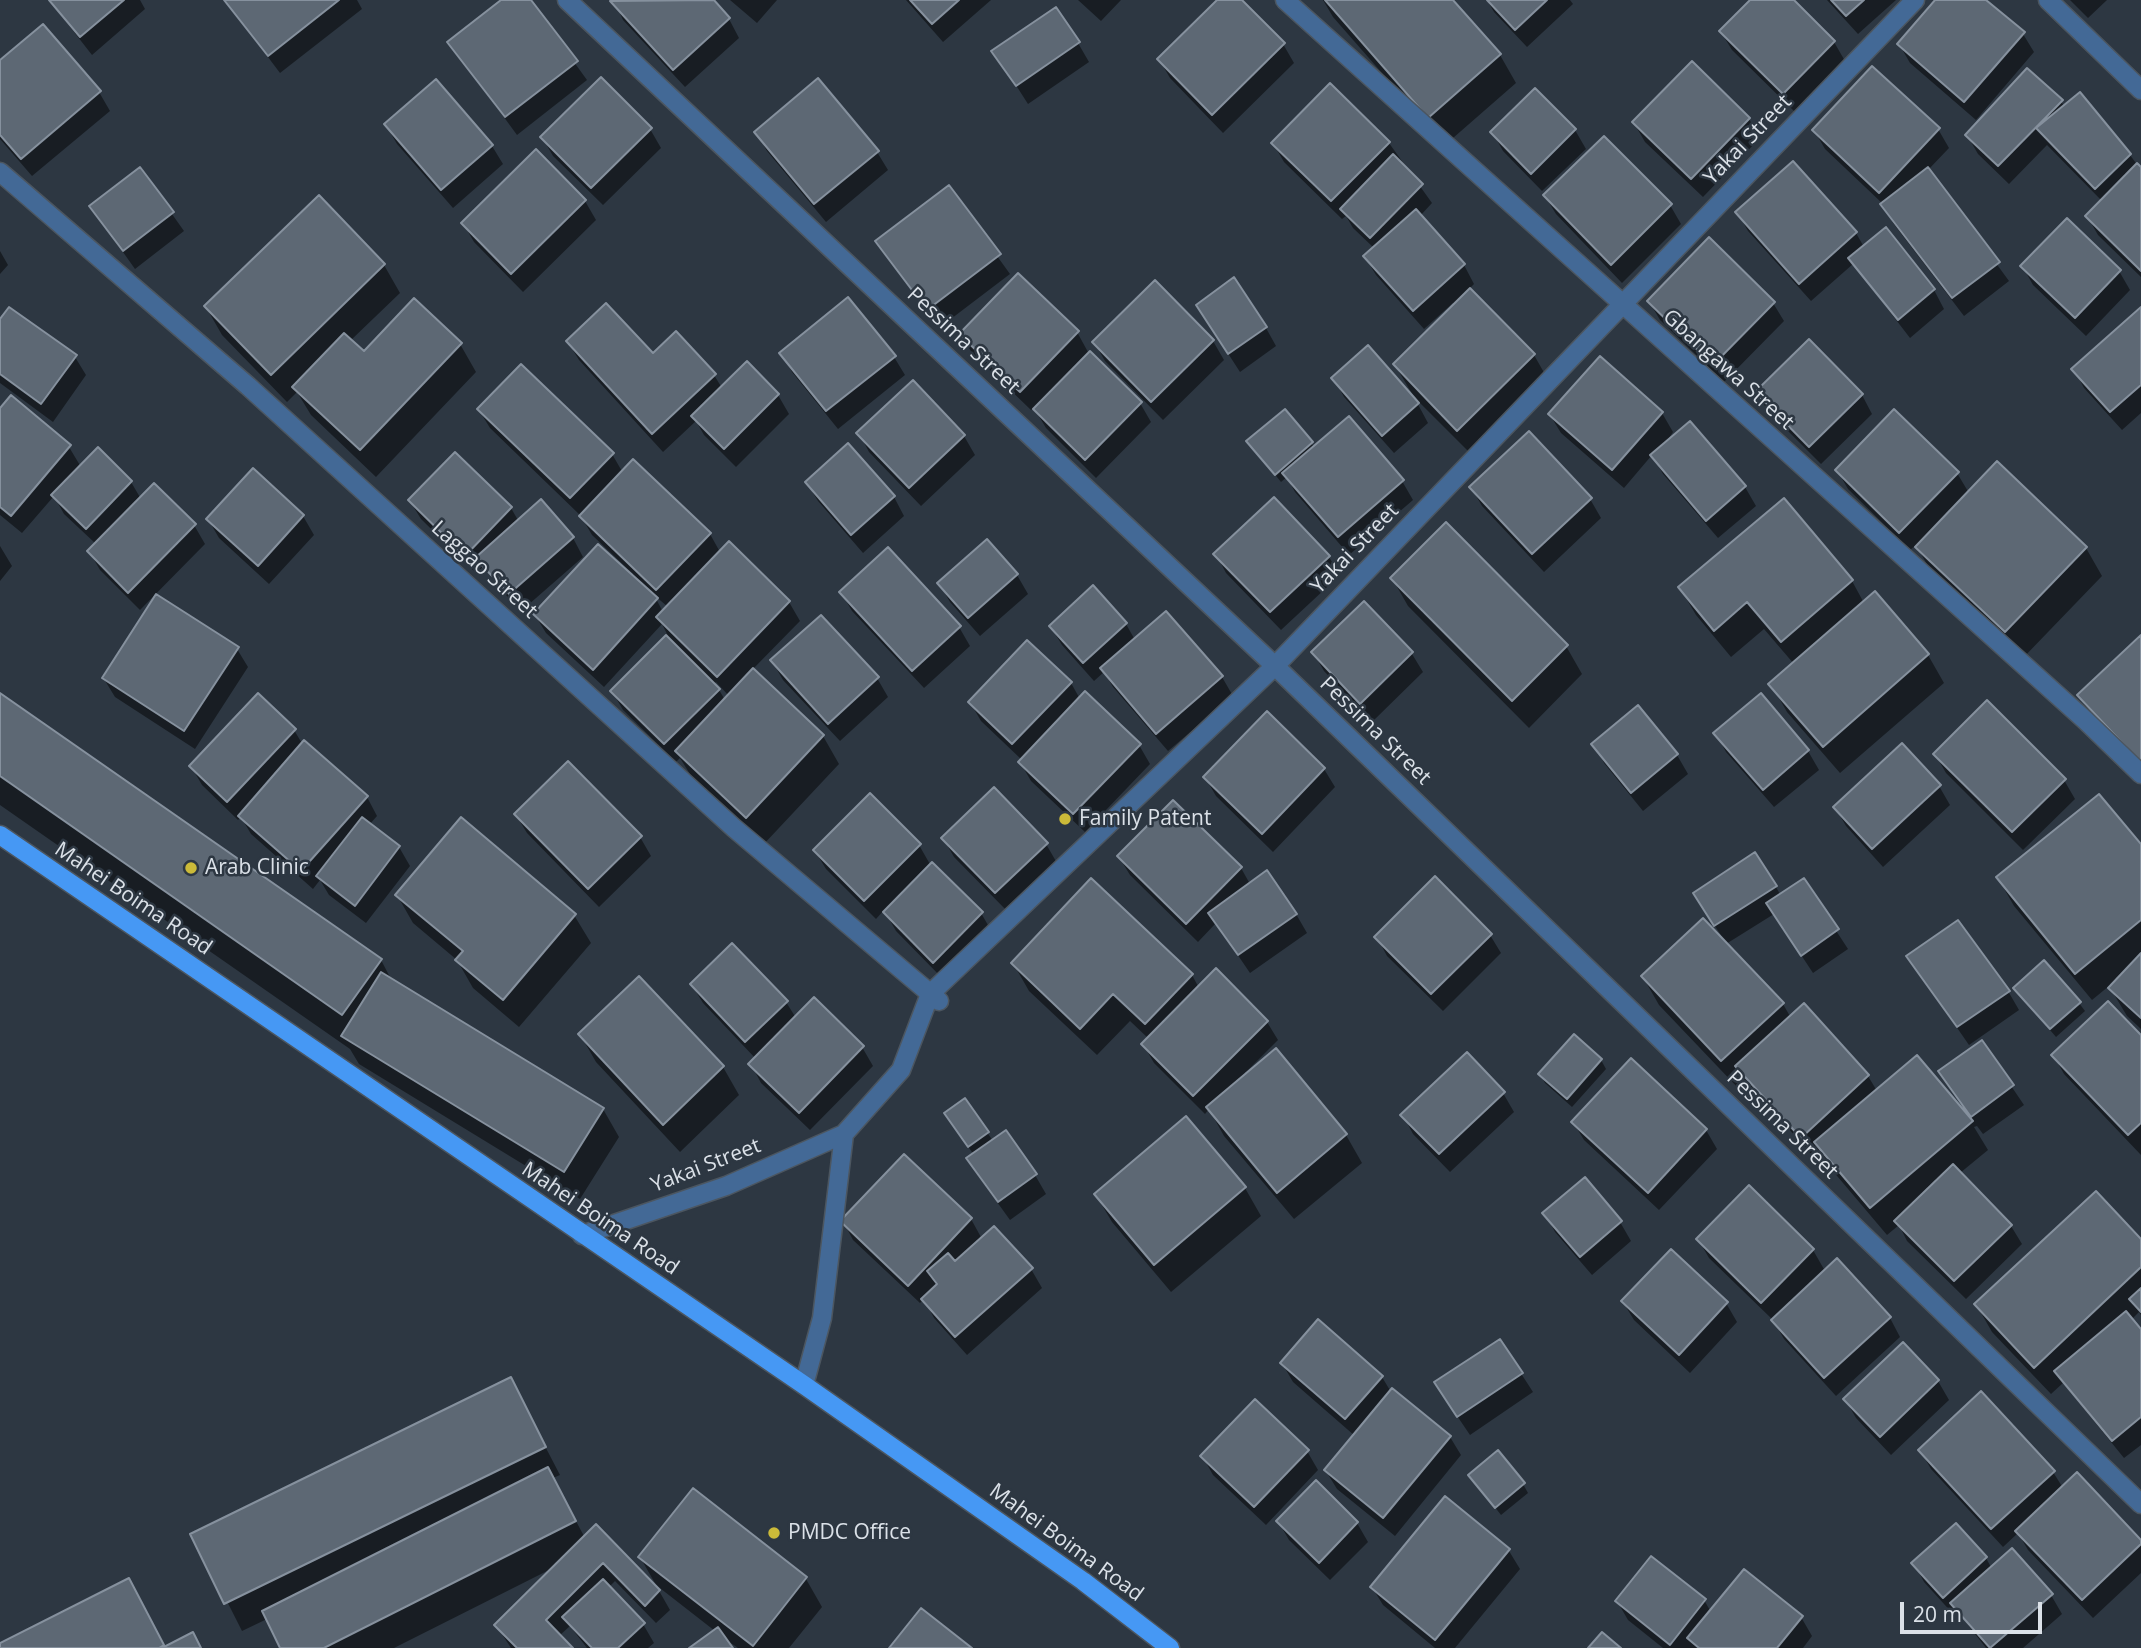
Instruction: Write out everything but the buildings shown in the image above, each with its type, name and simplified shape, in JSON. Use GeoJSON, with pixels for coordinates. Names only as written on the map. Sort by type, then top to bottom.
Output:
{"type":"FeatureCollection","features":[{"type":"Feature","properties":{"kind":"main road","name":"Mahei Boima Road"},"geometry":{"type":"LineString","coordinates":[[0,835],[804,1385],[1083,1581],[1170,1648]]}},
{"type":"Feature","properties":{"kind":"street","name":"Pessima Street"},"geometry":{"type":"LineString","coordinates":[[567,0],[1275,666],[2141,1504]]}},
{"type":"Feature","properties":{"kind":"street","name":"Gbangawa Street"},"geometry":{"type":"LineString","coordinates":[[1285,0],[2085,720],[2141,774]]}},
{"type":"Feature","properties":{"kind":"street","name":"Yakai Street"},"geometry":{"type":"LineString","coordinates":[[582,1235],[726,1186],[844,1134],[901,1070],[935,997],[1275,666],[1915,0]]}},
{"type":"Feature","properties":{"kind":"street"},"geometry":{"type":"LineString","coordinates":[[2048,0],[2141,90]]}},
{"type":"Feature","properties":{"kind":"street","name":"Laggao Street"},"geometry":{"type":"LineString","coordinates":[[0,172],[248,386],[734,828],[935,997]]}},
{"type":"Feature","properties":{"kind":"street"},"geometry":{"type":"LineString","coordinates":[[804,1385],[822,1318],[844,1134]]}},
{"type":"Feature","properties":{"kind":"place","name":"Family Patent"},"geometry":{"type":"Point","coordinates":[1065,819]}},
{"type":"Feature","properties":{"kind":"place","name":"Arab Clinic"},"geometry":{"type":"Point","coordinates":[191,868]}},
{"type":"Feature","properties":{"kind":"place","name":"PMDC Office"},"geometry":{"type":"Point","coordinates":[774,1533]}}]}
